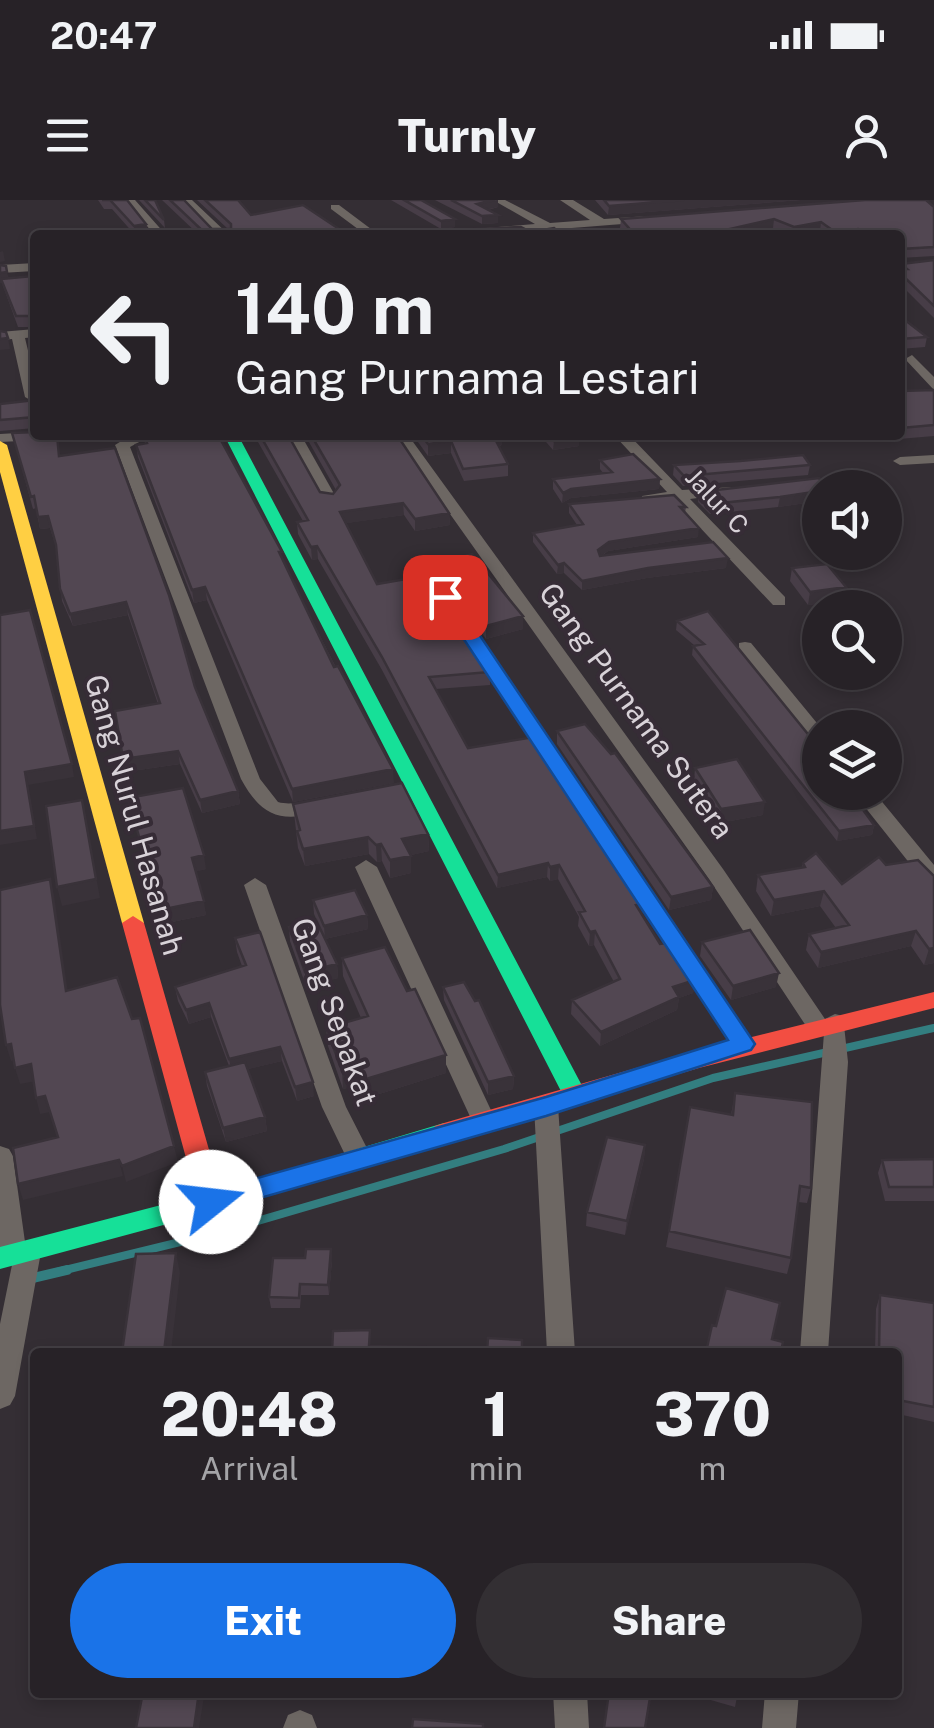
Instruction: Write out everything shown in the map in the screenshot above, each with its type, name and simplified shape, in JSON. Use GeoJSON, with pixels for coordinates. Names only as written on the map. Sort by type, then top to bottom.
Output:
{"type":"FeatureCollection","features":[{"type":"Feature","properties":{"kind":"street"},"geometry":{"type":"LineString","coordinates":[[186,200],[218,230]]}},
{"type":"Feature","properties":{"kind":"street"},"geometry":{"type":"LineString","coordinates":[[564,200],[602,229]]}},
{"type":"Feature","properties":{"kind":"street"},"geometry":{"type":"LineString","coordinates":[[498,201],[547,226]]}},
{"type":"Feature","properties":{"kind":"street"},"geometry":{"type":"LineString","coordinates":[[131,202],[156,230]]}},
{"type":"Feature","properties":{"kind":"street"},"geometry":{"type":"LineString","coordinates":[[335,207],[366,230]]}},
{"type":"Feature","properties":{"kind":"street"},"geometry":{"type":"LineString","coordinates":[[609,210],[624,220]]}},
{"type":"Feature","properties":{"kind":"street"},"geometry":{"type":"LineString","coordinates":[[449,216],[475,230]]}},
{"type":"Feature","properties":{"kind":"street"},"geometry":{"type":"LineString","coordinates":[[509,230],[586,223],[602,229],[624,220],[661,218]]}},
{"type":"Feature","properties":{"kind":"street"},"geometry":{"type":"LineString","coordinates":[[0,268],[30,266]]}},
{"type":"Feature","properties":{"kind":"street"},"geometry":{"type":"LineString","coordinates":[[0,336],[30,334]]}},
{"type":"Feature","properties":{"kind":"street"},"geometry":{"type":"LineString","coordinates":[[18,335],[30,389]]}},
{"type":"Feature","properties":{"kind":"street"},"geometry":{"type":"LineString","coordinates":[[908,364],[934,358]]}},
{"type":"Feature","properties":{"kind":"street"},"geometry":{"type":"LineString","coordinates":[[908,364],[934,386]]}},
{"type":"Feature","properties":{"kind":"street"},"geometry":{"type":"LineString","coordinates":[[0,442],[30,438]]}},
{"type":"Feature","properties":{"kind":"street"},"geometry":{"type":"LineString","coordinates":[[132,440],[122,445],[242,763],[268,808],[275,812],[344,802]]}},
{"type":"Feature","properties":{"kind":"street"},"geometry":{"type":"LineString","coordinates":[[234,440],[409,790],[576,1096]]}},
{"type":"Feature","properties":{"kind":"street"},"geometry":{"type":"LineString","coordinates":[[297,440],[329,499]]}},
{"type":"Feature","properties":{"kind":"street","name":"Gang Purnama Sutera"},"geometry":{"type":"LineString","coordinates":[[405,440],[832,1037]]}},
{"type":"Feature","properties":{"kind":"street","name":"Jalur C"},"geometry":{"type":"LineString","coordinates":[[625,440],[779,601]]}},
{"type":"Feature","properties":{"kind":"street","name":"Gang Nurul Hasanah"},"geometry":{"type":"LineString","coordinates":[[0,442],[211,1202]]}},
{"type":"Feature","properties":{"kind":"street"},"geometry":{"type":"LineString","coordinates":[[900,461],[934,459]]}},
{"type":"Feature","properties":{"kind":"street"},"geometry":{"type":"LineString","coordinates":[[623,501],[754,487]]}},
{"type":"Feature","properties":{"kind":"street"},"geometry":{"type":"LineString","coordinates":[[702,545],[721,542]]}},
{"type":"Feature","properties":{"kind":"street"},"geometry":{"type":"LineString","coordinates":[[445,597],[743,1044]]}},
{"type":"Feature","properties":{"kind":"street"},"geometry":{"type":"LineString","coordinates":[[745,647],[802,717]]}},
{"type":"Feature","properties":{"kind":"street"},"geometry":{"type":"LineString","coordinates":[[878,810],[934,880]]}},
{"type":"Feature","properties":{"kind":"street"},"geometry":{"type":"LineString","coordinates":[[366,867],[486,1122]]}},
{"type":"Feature","properties":{"kind":"street","name":"Gang Sepakat"},"geometry":{"type":"LineString","coordinates":[[256,886],[334,1108],[359,1158]]}},
{"type":"Feature","properties":{"kind":"street"},"geometry":{"type":"LineString","coordinates":[[18,1265],[211,1202],[486,1122],[548,1123],[576,1096],[743,1044],[832,1037],[934,1000]]}},
{"type":"Feature","properties":{"kind":"street"},"geometry":{"type":"LineString","coordinates":[[814,1348],[832,1037]]}},
{"type":"Feature","properties":{"kind":"street"},"geometry":{"type":"LineString","coordinates":[[548,1123],[561,1348]]}},
{"type":"Feature","properties":{"kind":"street"},"geometry":{"type":"LineString","coordinates":[[0,1156],[18,1265],[0,1396]]}},
{"type":"Feature","properties":{"kind":"street"},"geometry":{"type":"LineString","coordinates":[[570,1698],[572,1728]]}},
{"type":"Feature","properties":{"kind":"street"},"geometry":{"type":"LineString","coordinates":[[778,1728],[781,1698]]}},
{"type":"Feature","properties":{"kind":"building"},"geometry":{"type":"Polygon","coordinates":[[[110,200],[127,200],[146,224],[134,226],[110,200]]]}},
{"type":"Feature","properties":{"kind":"building"},"geometry":{"type":"Polygon","coordinates":[[[145,200],[155,200],[164,220],[145,200]]]}},
{"type":"Feature","properties":{"kind":"building"},"geometry":{"type":"Polygon","coordinates":[[[170,200],[184,200],[212,229],[231,229],[231,224],[205,200],[238,200],[251,215],[303,205],[340,230],[202,230],[170,200]]]}},
{"type":"Feature","properties":{"kind":"building"},"geometry":{"type":"Polygon","coordinates":[[[404,200],[421,200],[455,219],[441,221],[404,200]]]}},
{"type":"Feature","properties":{"kind":"building"},"geometry":{"type":"Polygon","coordinates":[[[451,200],[495,200],[477,204],[498,215],[482,216],[451,200]]]}},
{"type":"Feature","properties":{"kind":"building"},"geometry":{"type":"Polygon","coordinates":[[[604,200],[684,200],[609,206],[604,200]]]}},
{"type":"Feature","properties":{"kind":"building"},"geometry":{"type":"Polygon","coordinates":[[[865,200],[926,200],[934,207],[934,247],[905,249],[905,230],[832,230],[821,222],[794,227],[774,219],[726,230],[631,230],[621,219],[865,200]]]}},
{"type":"Feature","properties":{"kind":"building"},"geometry":{"type":"Polygon","coordinates":[[[521,227],[527,230],[456,230],[521,227]]]}},
{"type":"Feature","properties":{"kind":"building"},"geometry":{"type":"Polygon","coordinates":[[[934,260],[934,306],[905,278],[905,264],[934,260]]]}},
{"type":"Feature","properties":{"kind":"building"},"geometry":{"type":"Polygon","coordinates":[[[30,276],[30,316],[16,316],[1,279],[30,276]]]}},
{"type":"Feature","properties":{"kind":"building"},"geometry":{"type":"Polygon","coordinates":[[[905,320],[927,337],[905,339],[905,320]]]}},
{"type":"Feature","properties":{"kind":"building"},"geometry":{"type":"Polygon","coordinates":[[[934,390],[934,425],[905,428],[905,391],[934,390]]]}},
{"type":"Feature","properties":{"kind":"building"},"geometry":{"type":"Polygon","coordinates":[[[30,401],[30,417],[0,420],[0,404],[30,401]]]}},
{"type":"Feature","properties":{"kind":"building"},"geometry":{"type":"Polygon","coordinates":[[[30,432],[30,440],[57,440],[59,456],[115,448],[169,595],[195,687],[238,791],[200,800],[178,751],[123,759],[115,711],[160,703],[126,602],[70,614],[60,589],[56,545],[48,516],[38,517],[12,433],[30,432]]]}},
{"type":"Feature","properties":{"kind":"building"},"geometry":{"type":"Polygon","coordinates":[[[146,440],[221,440],[282,552],[334,667],[338,666],[393,769],[292,789],[205,587],[192,590],[136,445],[147,443],[146,440]]]}},
{"type":"Feature","properties":{"kind":"building"},"geometry":{"type":"Polygon","coordinates":[[[263,440],[291,440],[320,492],[333,494],[340,485],[314,440],[400,440],[449,513],[415,519],[403,503],[340,512],[377,584],[446,572],[438,564],[472,554],[523,616],[486,626],[455,581],[443,576],[435,581],[434,586],[490,672],[429,677],[468,748],[534,737],[644,903],[636,905],[660,944],[675,949],[695,980],[673,987],[679,997],[601,1032],[572,1000],[620,979],[595,931],[590,932],[579,912],[585,911],[559,865],[550,867],[548,863],[498,875],[382,657],[317,546],[311,547],[297,522],[308,520],[263,440]]]}},
{"type":"Feature","properties":{"kind":"building"},"geometry":{"type":"Polygon","coordinates":[[[425,440],[496,440],[508,464],[463,469],[451,441],[428,444],[425,440]]]}},
{"type":"Feature","properties":{"kind":"building"},"geometry":{"type":"Polygon","coordinates":[[[633,454],[660,479],[563,493],[553,479],[612,472],[600,460],[633,454]]]}},
{"type":"Feature","properties":{"kind":"building"},"geometry":{"type":"Polygon","coordinates":[[[803,455],[810,465],[684,476],[674,465],[740,461],[803,455]]]}},
{"type":"Feature","properties":{"kind":"building"},"geometry":{"type":"Polygon","coordinates":[[[802,480],[802,494],[780,497],[711,504],[699,492],[802,480]]]}},
{"type":"Feature","properties":{"kind":"building"},"geometry":{"type":"Polygon","coordinates":[[[674,495],[699,528],[609,542],[598,550],[600,556],[713,542],[728,558],[582,581],[564,563],[558,565],[533,533],[583,524],[569,504],[674,495]]]}},
{"type":"Feature","properties":{"kind":"building"},"geometry":{"type":"Polygon","coordinates":[[[792,568],[832,570],[846,587],[808,590],[792,568]]]}},
{"type":"Feature","properties":{"kind":"building"},"geometry":{"type":"Polygon","coordinates":[[[30,610],[72,764],[25,772],[34,826],[0,831],[0,615],[30,610]]]}},
{"type":"Feature","properties":{"kind":"building"},"geometry":{"type":"Polygon","coordinates":[[[708,611],[802,727],[802,784],[693,646],[704,644],[677,621],[708,611]]]}},
{"type":"Feature","properties":{"kind":"building"},"geometry":{"type":"Polygon","coordinates":[[[585,724],[611,754],[615,753],[713,887],[671,897],[557,731],[585,724]]]}},
{"type":"Feature","properties":{"kind":"building"},"geometry":{"type":"Polygon","coordinates":[[[737,759],[765,802],[721,809],[695,768],[737,759]]]}},
{"type":"Feature","properties":{"kind":"building"},"geometry":{"type":"Polygon","coordinates":[[[402,783],[428,834],[402,839],[411,856],[390,860],[381,844],[376,845],[368,837],[303,849],[293,804],[402,783]]]}},
{"type":"Feature","properties":{"kind":"building"},"geometry":{"type":"Polygon","coordinates":[[[183,788],[204,855],[192,858],[204,901],[160,910],[128,798],[183,788]]]}},
{"type":"Feature","properties":{"kind":"building"},"geometry":{"type":"Polygon","coordinates":[[[82,800],[96,879],[57,887],[46,806],[82,800]]]}},
{"type":"Feature","properties":{"kind":"building"},"geometry":{"type":"Polygon","coordinates":[[[822,810],[863,810],[874,825],[839,831],[822,810]]]}},
{"type":"Feature","properties":{"kind":"building"},"geometry":{"type":"Polygon","coordinates":[[[816,853],[842,884],[879,857],[886,865],[918,860],[934,876],[934,948],[929,949],[916,931],[821,952],[809,934],[849,925],[824,891],[774,900],[758,875],[805,867],[803,863],[816,853]]]}},
{"type":"Feature","properties":{"kind":"building"},"geometry":{"type":"Polygon","coordinates":[[[50,879],[66,991],[117,977],[132,1019],[140,1018],[174,1146],[122,1166],[119,1160],[18,1184],[13,1148],[58,1137],[45,1096],[36,1098],[31,1064],[15,1068],[11,1044],[6,1045],[0,1005],[0,890],[50,879]]]}},
{"type":"Feature","properties":{"kind":"building"},"geometry":{"type":"Polygon","coordinates":[[[355,890],[367,915],[324,926],[313,900],[355,890]]]}},
{"type":"Feature","properties":{"kind":"building"},"geometry":{"type":"Polygon","coordinates":[[[316,920],[337,964],[305,972],[289,927],[316,920]]]}},
{"type":"Feature","properties":{"kind":"building"},"geometry":{"type":"Polygon","coordinates":[[[750,930],[779,973],[733,986],[702,942],[750,930]]]}},
{"type":"Feature","properties":{"kind":"building"},"geometry":{"type":"Polygon","coordinates":[[[260,932],[313,1082],[295,1087],[280,1047],[229,1059],[209,1003],[186,1010],[175,987],[246,965],[235,938],[260,932]]]}},
{"type":"Feature","properties":{"kind":"building"},"geometry":{"type":"Polygon","coordinates":[[[385,947],[407,991],[415,989],[446,1055],[356,1082],[349,1068],[342,1070],[326,1028],[368,1016],[342,958],[385,947]]]}},
{"type":"Feature","properties":{"kind":"building"},"geometry":{"type":"Polygon","coordinates":[[[464,982],[475,1001],[479,1000],[514,1076],[488,1082],[443,987],[464,982]]]}},
{"type":"Feature","properties":{"kind":"building"},"geometry":{"type":"Polygon","coordinates":[[[245,1062],[265,1117],[223,1128],[205,1072],[245,1062]]]}},
{"type":"Feature","properties":{"kind":"building"},"geometry":{"type":"Polygon","coordinates":[[[735,1093],[812,1102],[811,1188],[800,1186],[791,1258],[669,1231],[690,1107],[733,1115],[735,1093]]]}},
{"type":"Feature","properties":{"kind":"building"},"geometry":{"type":"Polygon","coordinates":[[[607,1137],[645,1145],[627,1221],[587,1212],[607,1137]]]}},
{"type":"Feature","properties":{"kind":"building"},"geometry":{"type":"Polygon","coordinates":[[[934,1159],[934,1187],[889,1187],[882,1160],[934,1159]]]}},
{"type":"Feature","properties":{"kind":"building"},"geometry":{"type":"Polygon","coordinates":[[[306,1249],[331,1249],[328,1285],[300,1284],[299,1298],[269,1297],[273,1258],[305,1258],[306,1249]]]}},
{"type":"Feature","properties":{"kind":"building"},"geometry":{"type":"Polygon","coordinates":[[[176,1253],[164,1348],[123,1348],[136,1254],[176,1253]]]}},
{"type":"Feature","properties":{"kind":"building"},"geometry":{"type":"Polygon","coordinates":[[[726,1288],[780,1303],[772,1339],[783,1342],[782,1348],[707,1348],[712,1325],[716,1326],[726,1288]]]}},
{"type":"Feature","properties":{"kind":"building"},"geometry":{"type":"Polygon","coordinates":[[[880,1295],[934,1303],[934,1407],[902,1401],[902,1348],[879,1348],[880,1295]]]}},
{"type":"Feature","properties":{"kind":"building"},"geometry":{"type":"Polygon","coordinates":[[[370,1330],[369,1346],[462,1348],[332,1348],[333,1331],[370,1330]]]}},
{"type":"Feature","properties":{"kind":"building"},"geometry":{"type":"Polygon","coordinates":[[[488,1338],[522,1340],[522,1348],[487,1348],[488,1338]]]}},
{"type":"Feature","properties":{"kind":"building"},"geometry":{"type":"Polygon","coordinates":[[[142,1698],[198,1698],[194,1728],[136,1728],[142,1698]]]}},
{"type":"Feature","properties":{"kind":"building"},"geometry":{"type":"Polygon","coordinates":[[[608,1698],[650,1698],[645,1728],[604,1728],[608,1698]]]}},
{"type":"Feature","properties":{"kind":"building"},"geometry":{"type":"Polygon","coordinates":[[[413,1719],[483,1724],[483,1728],[412,1728],[413,1719]]]}},
{"type":"Feature","properties":{"kind":"waterway"},"geometry":{"type":"LineString","coordinates":[[57,1272],[213,1234],[504,1149],[713,1078],[934,1028]]}},
{"type":"Feature","properties":{"kind":"waterway"},"geometry":{"type":"LineString","coordinates":[[29,1279],[67,1270]]}},
{"type":"Feature","properties":{"kind":"traffic: fast"},"geometry":{"type":"LineString","coordinates":[[234,440],[576,1097]]}},
{"type":"Feature","properties":{"kind":"traffic: fast"},"geometry":{"type":"LineString","coordinates":[[0,1258],[234,1196],[444,1133]]}},
{"type":"Feature","properties":{"kind":"traffic: slow"},"geometry":{"type":"LineString","coordinates":[[0,445],[133,923]]}},
{"type":"Feature","properties":{"kind":"traffic: jam"},"geometry":{"type":"LineString","coordinates":[[133,923],[211,1202]]}},
{"type":"Feature","properties":{"kind":"traffic: jam"},"geometry":{"type":"LineString","coordinates":[[444,1133],[699,1059],[934,1000]]}},
{"type":"Feature","properties":{"kind":"route"},"geometry":{"type":"LineString","coordinates":[[211,1202],[546,1106],[743,1044],[445,597]]}}]}
